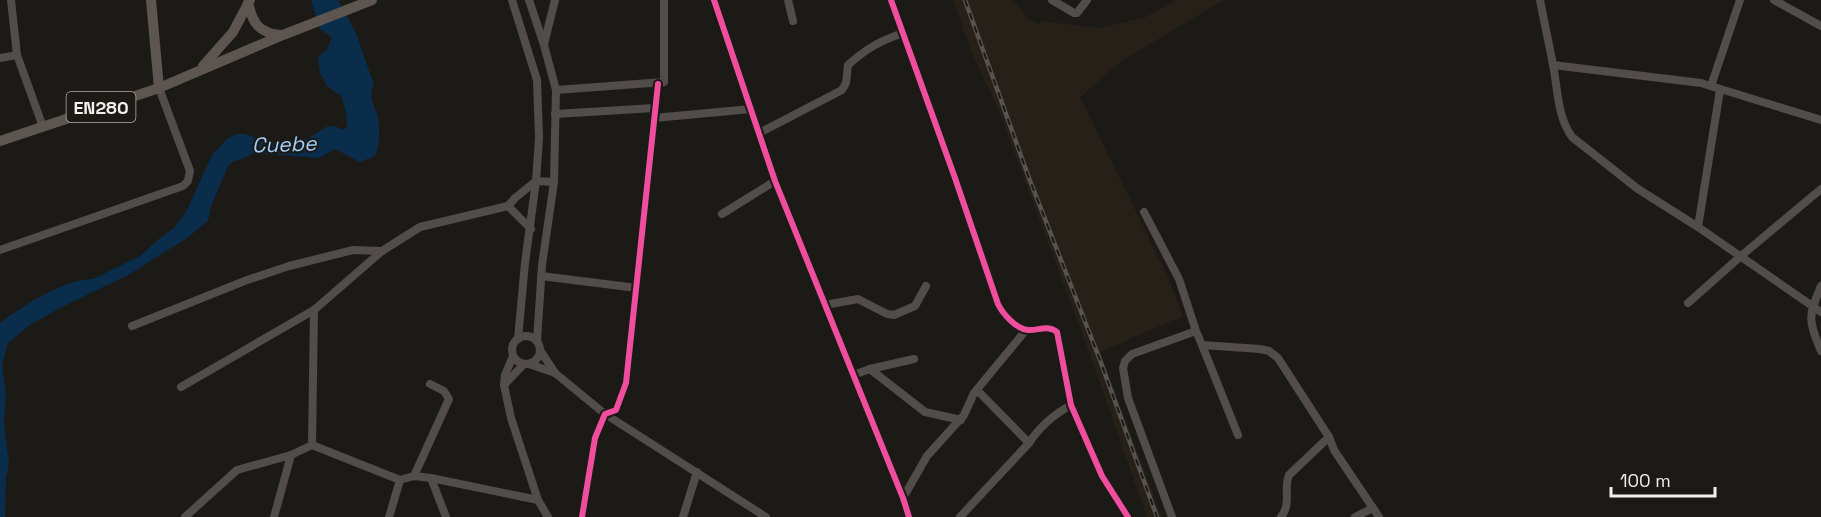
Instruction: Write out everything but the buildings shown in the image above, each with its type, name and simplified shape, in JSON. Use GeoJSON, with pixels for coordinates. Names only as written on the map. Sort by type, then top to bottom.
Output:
{"type":"FeatureCollection","features":[{"type":"Feature","properties":{"kind":"main road"},"geometry":{"type":"LineString","coordinates":[[151,0],[159,88]]}},
{"type":"Feature","properties":{"kind":"main road","name":"EN280"},"geometry":{"type":"LineString","coordinates":[[0,141],[159,88],[372,0]]}},
{"type":"Feature","properties":{"kind":"main road"},"geometry":{"type":"LineString","coordinates":[[249,2],[251,14],[261,29],[268,33],[283,35]]}},
{"type":"Feature","properties":{"kind":"main road","name":"EN280"},"geometry":{"type":"LineString","coordinates":[[201,69],[233,32],[249,2]]}},
{"type":"Feature","properties":{"kind":"street"},"geometry":{"type":"LineString","coordinates":[[11,0],[17,55],[43,127]]}},
{"type":"Feature","properties":{"kind":"street"},"geometry":{"type":"LineString","coordinates":[[512,0],[537,80],[539,138],[537,181],[525,263],[518,339],[513,346],[513,356],[505,375],[504,385],[511,418],[538,500],[548,517]]}},
{"type":"Feature","properties":{"kind":"street"},"geometry":{"type":"LineString","coordinates":[[504,385],[537,358],[542,265],[554,182],[556,90],[529,0]]}},
{"type":"Feature","properties":{"kind":"street"},"geometry":{"type":"LineString","coordinates":[[544,45],[555,0]]}},
{"type":"Feature","properties":{"kind":"street"},"geometry":{"type":"LineString","coordinates":[[556,90],[664,82],[664,0]]}},
{"type":"Feature","properties":{"kind":"street"},"geometry":{"type":"LineString","coordinates":[[714,0],[775,181],[909,517]]}},
{"type":"Feature","properties":{"kind":"street"},"geometry":{"type":"LineString","coordinates":[[788,0],[793,21]]}},
{"type":"Feature","properties":{"kind":"street"},"geometry":{"type":"LineString","coordinates":[[891,0],[998,304],[1010,319],[1026,330],[1050,328],[1057,332],[1071,405],[1102,476],[1128,517]]}},
{"type":"Feature","properties":{"kind":"street"},"geometry":{"type":"LineString","coordinates":[[1052,0],[1074,14],[1087,0]]}},
{"type":"Feature","properties":{"kind":"street"},"geometry":{"type":"LineString","coordinates":[[1540,0],[1561,114],[1565,127],[1572,137],[1638,189],[1698,227],[1821,312]]}},
{"type":"Feature","properties":{"kind":"street"},"geometry":{"type":"LineString","coordinates":[[1698,227],[1715,88],[1740,0]]}},
{"type":"Feature","properties":{"kind":"street"},"geometry":{"type":"LineString","coordinates":[[1774,0],[1821,26]]}},
{"type":"Feature","properties":{"kind":"street"},"geometry":{"type":"LineString","coordinates":[[759,133],[842,90],[846,83],[848,65],[878,42],[903,33]]}},
{"type":"Feature","properties":{"kind":"street"},"geometry":{"type":"LineString","coordinates":[[0,58],[17,55]]}},
{"type":"Feature","properties":{"kind":"street"},"geometry":{"type":"LineString","coordinates":[[1553,65],[1679,79],[1821,120]]}},
{"type":"Feature","properties":{"kind":"street"},"geometry":{"type":"LineString","coordinates":[[537,80],[553,76]]}},
{"type":"Feature","properties":{"kind":"street"},"geometry":{"type":"LineString","coordinates":[[582,517],[595,438],[605,414],[616,410],[626,383],[658,84]]}},
{"type":"Feature","properties":{"kind":"street"},"geometry":{"type":"LineString","coordinates":[[0,250],[183,186],[188,181],[190,171],[159,88]]}},
{"type":"Feature","properties":{"kind":"street"},"geometry":{"type":"LineString","coordinates":[[555,114],[655,108]]}},
{"type":"Feature","properties":{"kind":"street"},"geometry":{"type":"LineString","coordinates":[[654,118],[751,109]]}},
{"type":"Feature","properties":{"kind":"street"},"geometry":{"type":"LineString","coordinates":[[181,387],[314,310],[382,251],[420,227],[508,206],[537,181],[554,182]]}},
{"type":"Feature","properties":{"kind":"street"},"geometry":{"type":"LineString","coordinates":[[722,214],[775,181]]}},
{"type":"Feature","properties":{"kind":"street"},"geometry":{"type":"LineString","coordinates":[[1688,303],[1740,256],[1821,189]]}},
{"type":"Feature","properties":{"kind":"street"},"geometry":{"type":"LineString","coordinates":[[508,206],[531,229]]}},
{"type":"Feature","properties":{"kind":"street"},"geometry":{"type":"LineString","coordinates":[[1144,212],[1179,279],[1196,332],[1238,435]]}},
{"type":"Feature","properties":{"kind":"street"},"geometry":{"type":"LineString","coordinates":[[132,326],[236,284],[289,266],[353,250],[382,251]]}},
{"type":"Feature","properties":{"kind":"street"},"geometry":{"type":"LineString","coordinates":[[525,263],[542,265]]}},
{"type":"Feature","properties":{"kind":"street"},"geometry":{"type":"LineString","coordinates":[[541,276],[637,288]]}},
{"type":"Feature","properties":{"kind":"street"},"geometry":{"type":"LineString","coordinates":[[825,305],[858,299],[887,314],[894,315],[915,306],[926,286]]}},
{"type":"Feature","properties":{"kind":"street"},"geometry":{"type":"LineString","coordinates":[[1821,286],[1813,306],[1810,322],[1821,351]]}},
{"type":"Feature","properties":{"kind":"street"},"geometry":{"type":"LineString","coordinates":[[312,445],[314,310]]}},
{"type":"Feature","properties":{"kind":"street"},"geometry":{"type":"LineString","coordinates":[[903,498],[927,456],[967,413],[974,393],[1026,330]]}},
{"type":"Feature","properties":{"kind":"street"},"geometry":{"type":"LineString","coordinates":[[1172,517],[1128,398],[1123,368],[1125,361],[1132,354],[1196,332]]}},
{"type":"Feature","properties":{"kind":"street"},"geometry":{"type":"LineString","coordinates":[[518,339],[528,336],[538,345],[555,373],[605,414],[766,517]]}},
{"type":"Feature","properties":{"kind":"street"},"geometry":{"type":"LineString","coordinates":[[1202,345],[1260,349],[1274,354],[1379,517]]}},
{"type":"Feature","properties":{"kind":"street"},"geometry":{"type":"LineString","coordinates":[[513,356],[516,360],[555,373]]}},
{"type":"Feature","properties":{"kind":"street"},"geometry":{"type":"LineString","coordinates":[[853,375],[914,359]]}},
{"type":"Feature","properties":{"kind":"street"},"geometry":{"type":"LineString","coordinates":[[870,369],[925,412],[961,420]]}},
{"type":"Feature","properties":{"kind":"street"},"geometry":{"type":"LineString","coordinates":[[414,476],[449,399],[444,391],[430,384]]}},
{"type":"Feature","properties":{"kind":"street"},"geometry":{"type":"LineString","coordinates":[[977,390],[1029,443]]}},
{"type":"Feature","properties":{"kind":"street"},"geometry":{"type":"LineString","coordinates":[[960,517],[1029,443],[1038,429],[1055,414],[1071,405]]}},
{"type":"Feature","properties":{"kind":"street"},"geometry":{"type":"LineString","coordinates":[[1281,517],[1286,510],[1288,475],[1329,437]]}},
{"type":"Feature","properties":{"kind":"street"},"geometry":{"type":"LineString","coordinates":[[185,517],[237,470],[291,455],[312,445],[400,480],[414,476],[431,478],[538,500]]}},
{"type":"Feature","properties":{"kind":"street"},"geometry":{"type":"LineString","coordinates":[[274,517],[291,455]]}},
{"type":"Feature","properties":{"kind":"street"},"geometry":{"type":"LineString","coordinates":[[683,517],[697,472]]}},
{"type":"Feature","properties":{"kind":"street"},"geometry":{"type":"LineString","coordinates":[[431,478],[446,517]]}},
{"type":"Feature","properties":{"kind":"street"},"geometry":{"type":"LineString","coordinates":[[389,517],[400,480]]}},
{"type":"Feature","properties":{"kind":"street"},"geometry":{"type":"LineString","coordinates":[[1355,517],[1373,508]]}},
{"type":"Feature","properties":{"kind":"shaded area"},"geometry":{"type":"Polygon","coordinates":[[[953,0],[1013,0],[1028,19],[1038,24],[1041,21],[1099,28],[1146,17],[1177,0],[1224,0],[1123,60],[1080,97],[1168,277],[1183,316],[1100,352],[1162,517],[1147,517],[1090,355],[1000,114],[972,53],[953,0]]]}},
{"type":"Feature","properties":{"kind":"water","name":"Cuebe"},"geometry":{"type":"Polygon","coordinates":[[[311,0],[338,0],[356,33],[374,85],[371,93],[378,118],[379,132],[375,156],[360,162],[335,149],[319,158],[255,153],[229,164],[211,206],[208,221],[187,238],[130,274],[28,326],[8,343],[2,365],[6,393],[4,423],[9,464],[6,477],[5,517],[0,517],[0,323],[57,288],[93,279],[140,256],[174,228],[187,210],[212,155],[227,139],[236,134],[245,134],[263,141],[281,144],[309,138],[328,126],[342,130],[347,127],[346,112],[341,96],[327,86],[320,73],[318,57],[327,49],[332,37],[320,29],[311,0]]]}},
{"type":"Feature","properties":{"kind":"railway"},"geometry":{"type":"LineString","coordinates":[[965,0],[1029,178],[1100,360],[1157,517]]}},
{"type":"Feature","properties":{"kind":"cycle path"},"geometry":{"type":"LineString","coordinates":[[714,0],[775,181],[909,517]]}},
{"type":"Feature","properties":{"kind":"cycle path"},"geometry":{"type":"LineString","coordinates":[[891,0],[998,304],[1007,316],[1023,329],[1050,328],[1057,332],[1071,405],[1102,476],[1128,517]]}},
{"type":"Feature","properties":{"kind":"cycle path"},"geometry":{"type":"LineString","coordinates":[[582,517],[595,438],[605,414],[616,410],[626,383],[658,84]]}}]}
